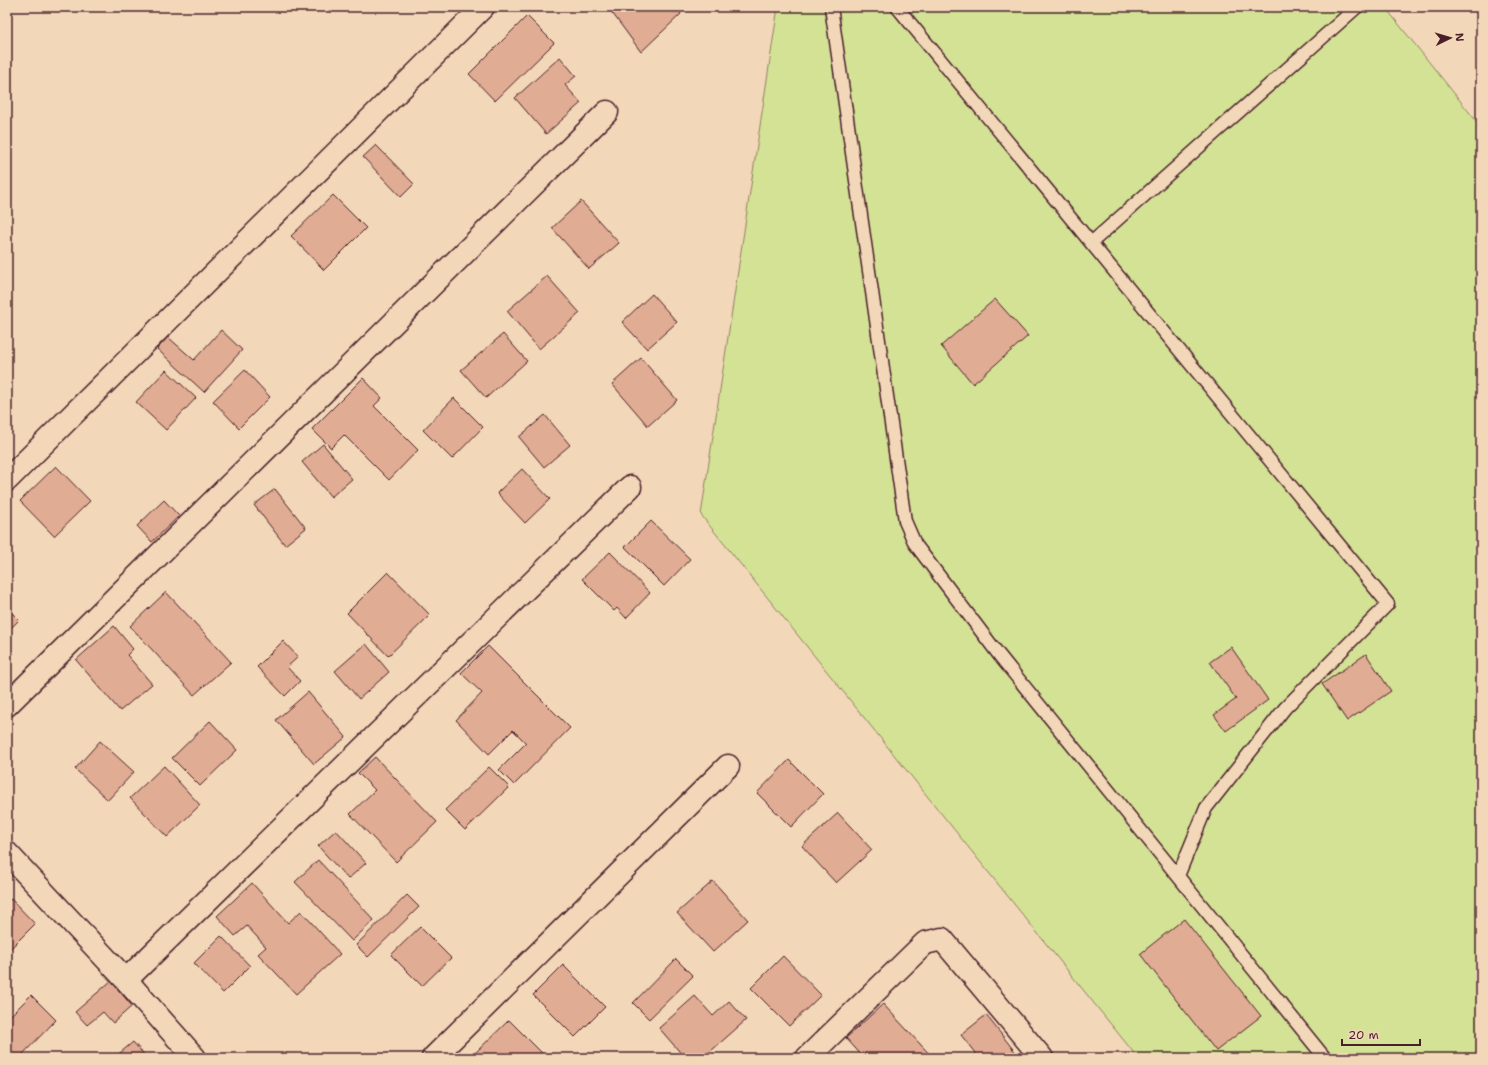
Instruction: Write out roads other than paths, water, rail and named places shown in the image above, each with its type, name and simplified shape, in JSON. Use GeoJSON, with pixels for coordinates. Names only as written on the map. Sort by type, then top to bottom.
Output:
{"type":"FeatureCollection","features":[{"type":"Feature","properties":{"kind":"street"},"geometry":{"type":"LineString","coordinates":[[7,480],[483,7]]}},
{"type":"Feature","properties":{"kind":"street"},"geometry":{"type":"LineString","coordinates":[[7,705],[607,112]]}},
{"type":"Feature","properties":{"kind":"street"},"geometry":{"type":"LineString","coordinates":[[126,980],[630,487]]}},
{"type":"Feature","properties":{"kind":"street"},"geometry":{"type":"LineString","coordinates":[[433,1058],[728,766]]}},
{"type":"Feature","properties":{"kind":"street"},"geometry":{"type":"LineString","coordinates":[[7,853],[126,980],[195,1058]]}},
{"type":"Feature","properties":{"kind":"street"},"geometry":{"type":"LineString","coordinates":[[807,1058],[925,943],[942,939],[1042,1058]]}},
{"type":"Feature","properties":{"kind":"lane"},"geometry":{"type":"LineString","coordinates":[[831,7],[905,521],[915,544],[999,655],[1325,1058]]}},
{"type":"Feature","properties":{"kind":"lane"},"geometry":{"type":"LineString","coordinates":[[897,7],[1388,604],[1285,708],[1206,808],[1178,876]]}},
{"type":"Feature","properties":{"kind":"lane"},"geometry":{"type":"LineString","coordinates":[[1091,243],[1357,7]]}}]}
